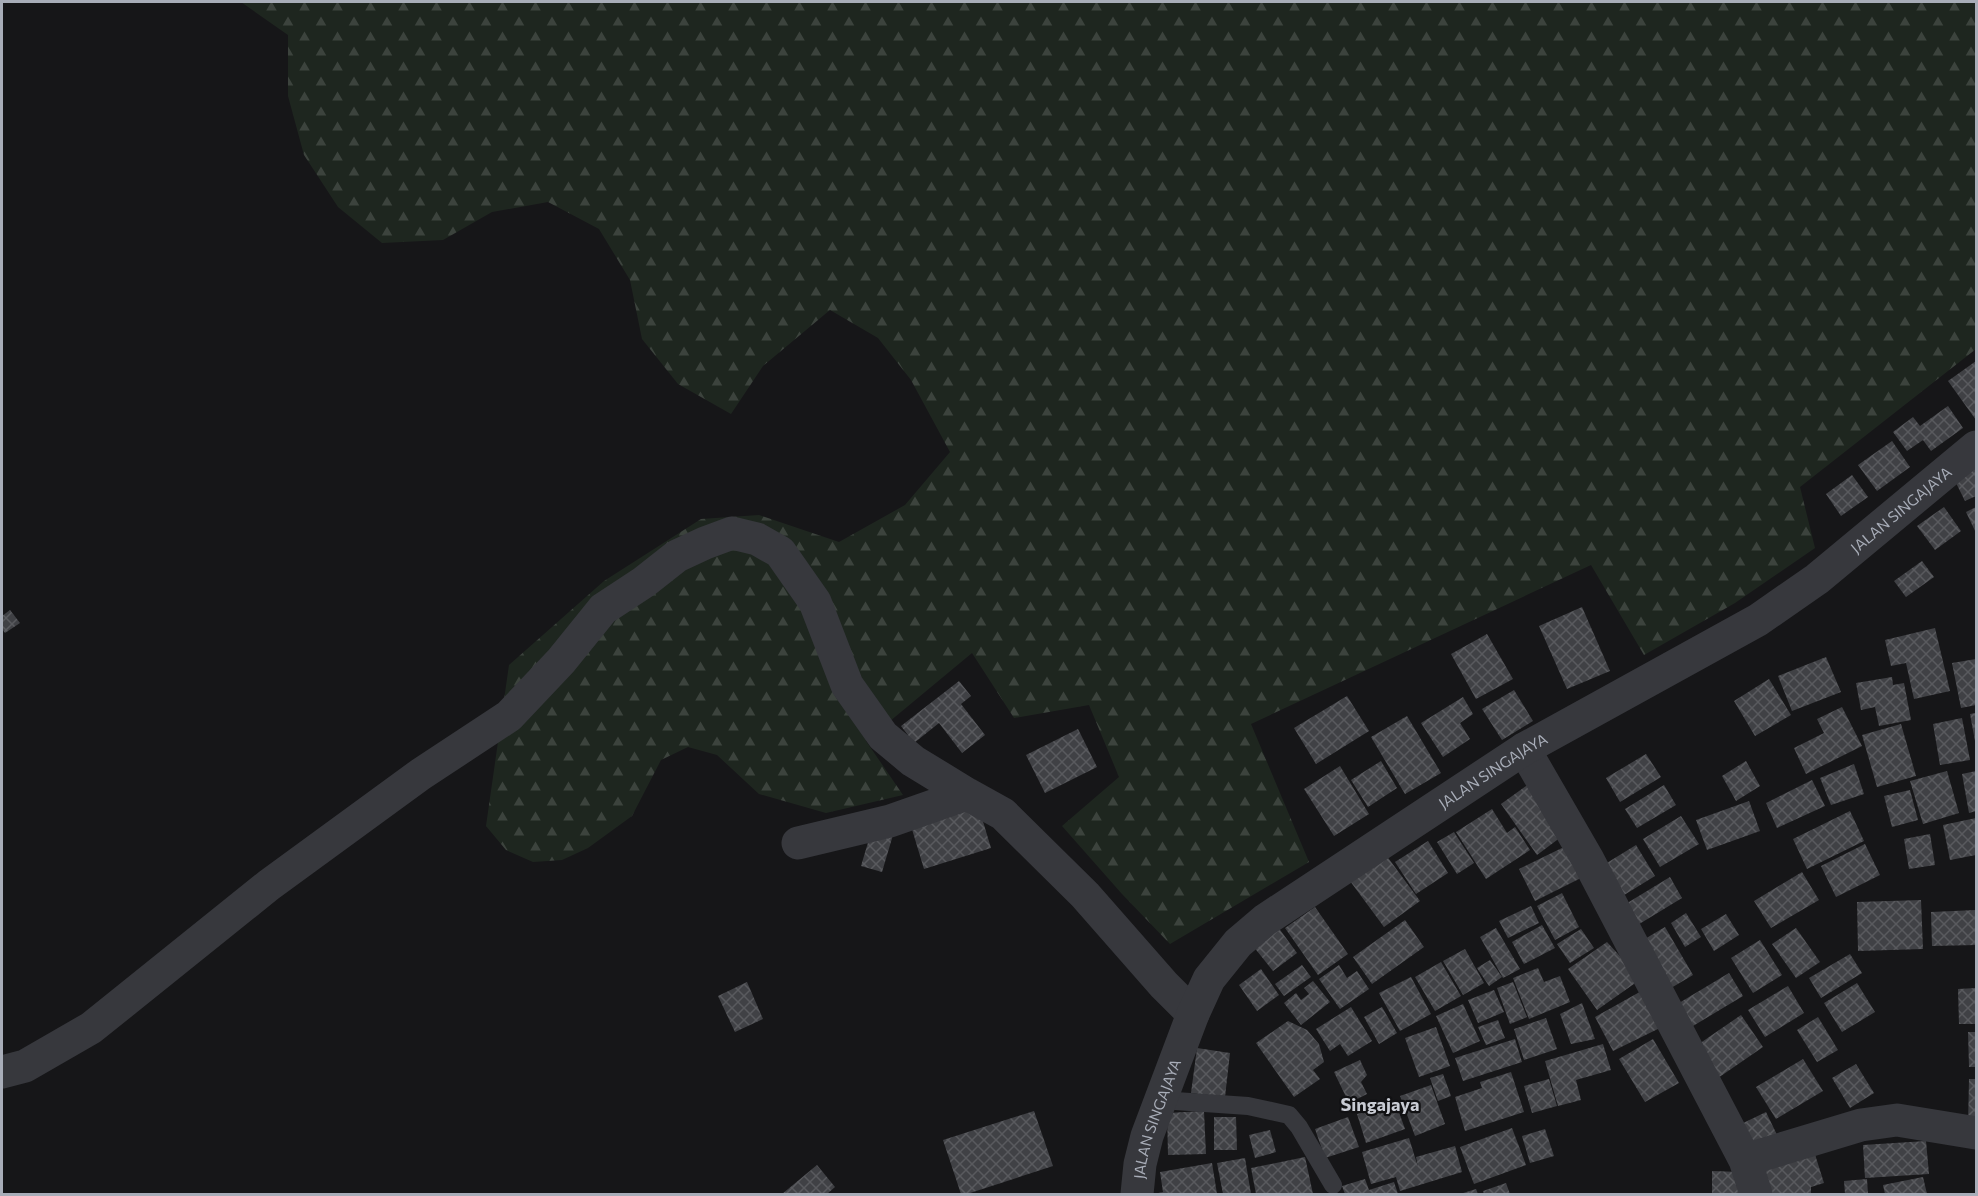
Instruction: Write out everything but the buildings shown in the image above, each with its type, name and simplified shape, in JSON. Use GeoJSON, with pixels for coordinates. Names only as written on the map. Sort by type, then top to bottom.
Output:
{"type":"FeatureCollection","features":[{"type":"Feature","properties":{"kind":"street","name":"JALAN SINGAJAYA"},"geometry":{"type":"LineString","coordinates":[[1137,1194],[1140,1164],[1147,1136],[1193,1014],[1209,979],[1238,943],[1265,920],[1524,749],[1758,620],[1817,579],[1977,447]]}},
{"type":"Feature","properties":{"kind":"street"},"geometry":{"type":"LineString","coordinates":[[2,1072],[25,1066],[91,1028],[269,885],[421,774],[509,716],[561,662],[603,609],[644,582],[677,556],[732,533],[757,538],[780,552],[815,602],[847,685],[883,736],[913,761],[1004,814],[1085,895],[1164,985],[1193,1014]]}},
{"type":"Feature","properties":{"kind":"street"},"geometry":{"type":"LineString","coordinates":[[1524,749],[1587,858],[1745,1160],[1756,1194]]}},
{"type":"Feature","properties":{"kind":"street"},"geometry":{"type":"LineString","coordinates":[[798,843],[890,821],[967,794]]}},
{"type":"Feature","properties":{"kind":"street"},"geometry":{"type":"LineString","coordinates":[[1745,1160],[1861,1125],[1897,1120],[1977,1133]]}},
{"type":"Feature","properties":{"kind":"lane"},"geometry":{"type":"LineString","coordinates":[[1161,1100],[1248,1106],[1289,1115],[1299,1127],[1333,1185]]}},
{"type":"Feature","properties":{"kind":"green space"},"geometry":{"type":"Polygon","coordinates":[[[241,2],[1976,2],[1976,349],[1800,487],[1815,548],[1735,603],[1644,655],[1591,565],[1251,724],[1309,862],[1170,944],[1062,826],[1119,777],[1089,705],[1014,718],[972,653],[866,741],[903,795],[826,813],[759,794],[717,755],[688,747],[661,760],[632,816],[588,848],[562,860],[533,862],[506,850],[486,826],[509,665],[604,581],[701,519],[759,515],[839,542],[905,505],[950,452],[911,380],[878,338],[830,310],[763,366],[731,414],[678,384],[642,339],[630,280],[599,229],[548,202],[492,212],[443,240],[382,243],[338,207],[304,155],[288,96],[288,35],[241,2]]]}},
{"type":"Feature","properties":{"kind":"district","name":"Singajaya"},"geometry":{"type":"Point","coordinates":[1380,1104]}}]}
